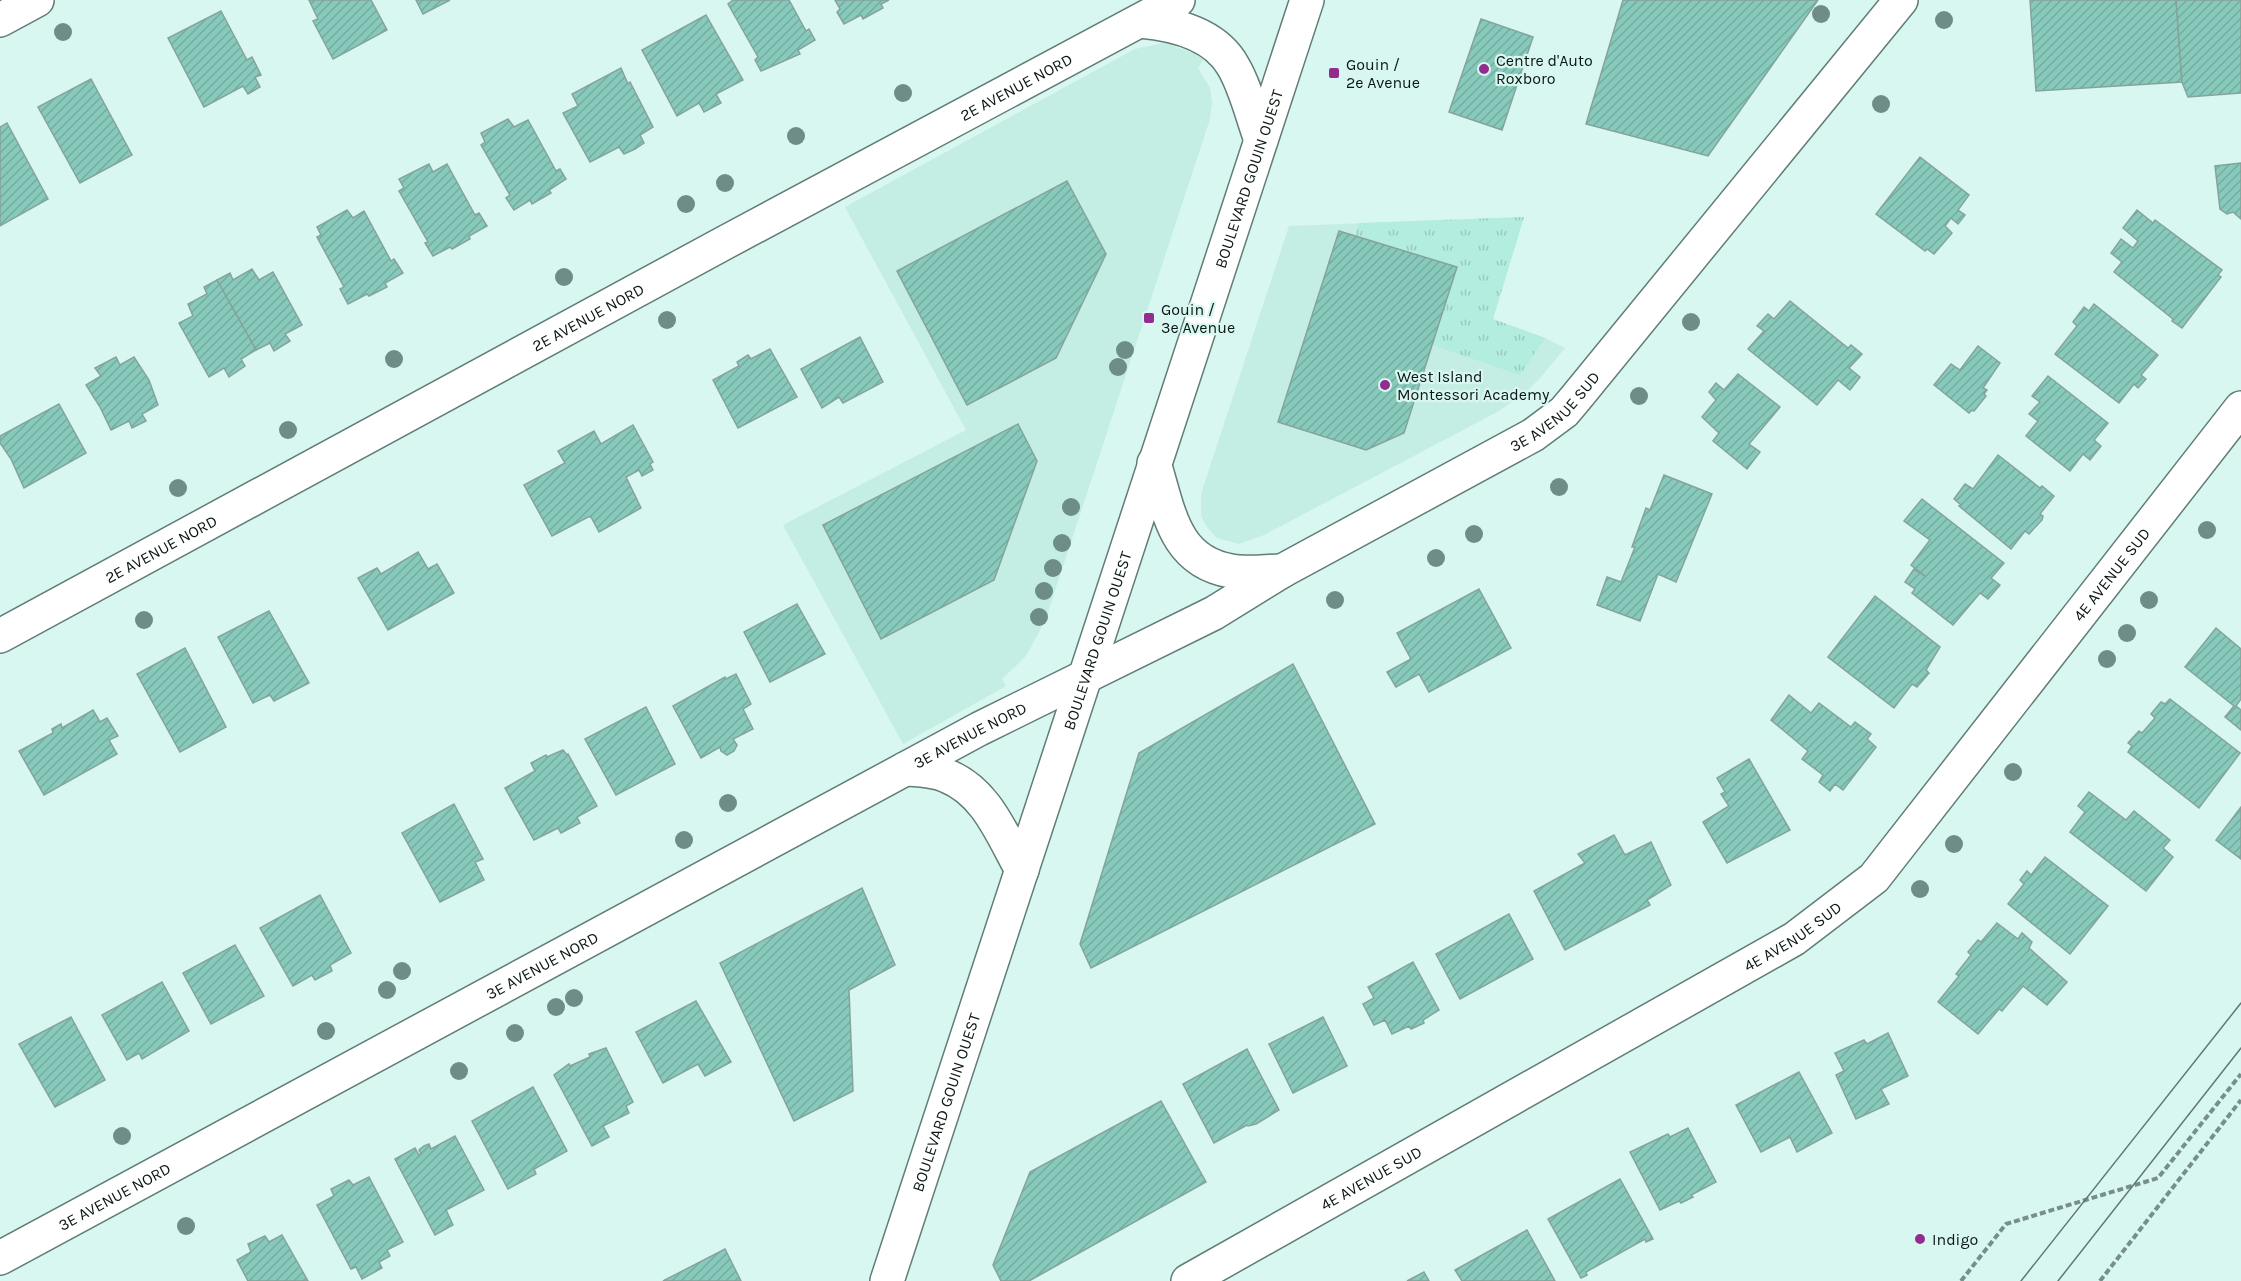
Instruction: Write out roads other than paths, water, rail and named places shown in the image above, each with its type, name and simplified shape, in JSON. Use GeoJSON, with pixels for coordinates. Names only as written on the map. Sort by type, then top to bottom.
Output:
{"type":"FeatureCollection","features":[{"type":"Feature","properties":{"kind":"street"},"geometry":{"type":"LineString","coordinates":[[0,20],[37,0]]}},
{"type":"Feature","properties":{"kind":"street","name":"2E AVENUE NORD"},"geometry":{"type":"LineString","coordinates":[[0,636],[1178,0]]}},
{"type":"Feature","properties":{"kind":"street","name":"BOULEVARD GOUIN OUEST"},"geometry":{"type":"LineString","coordinates":[[895,1273],[1022,870],[1307,0]]}},
{"type":"Feature","properties":{"kind":"street","name":"3E AVENUE SUD"},"geometry":{"type":"LineString","coordinates":[[1085,676],[1214,613],[1282,571],[1512,447],[1542,429],[1564,412],[1901,0]]}},
{"type":"Feature","properties":{"kind":"street"},"geometry":{"type":"LineString","coordinates":[[1140,21],[1166,23],[1185,29],[1222,52],[1232,64],[1239,79],[1261,140]]}},
{"type":"Feature","properties":{"kind":"street","name":"4E AVENUE SUD"},"geometry":{"type":"LineString","coordinates":[[1188,1281],[1794,939],[1874,878],[2241,408]]}},
{"type":"Feature","properties":{"kind":"street"},"geometry":{"type":"LineString","coordinates":[[1154,463],[1179,539],[1195,556],[1204,562],[1234,571],[1282,571]]}},
{"type":"Feature","properties":{"kind":"street","name":"3E AVENUE NORD"},"geometry":{"type":"LineString","coordinates":[[0,1258],[905,768],[1085,676]]}},
{"type":"Feature","properties":{"kind":"street"},"geometry":{"type":"LineString","coordinates":[[905,768],[946,775],[974,792],[984,802],[1022,870]]}},
{"type":"Feature","properties":{"kind":"tram line"},"geometry":{"type":"LineString","coordinates":[[2021,1281],[2241,1003]]}},
{"type":"Feature","properties":{"kind":"tram line"},"geometry":{"type":"LineString","coordinates":[[2058,1281],[2241,1048]]}},
{"type":"Feature","properties":{"kind":"place","name":"Centre d'Auto Roxboro"},"geometry":{"type":"Point","coordinates":[1484,69]}},
{"type":"Feature","properties":{"kind":"place","name":"Gouin / 2e Avenue"},"geometry":{"type":"Point","coordinates":[1334,73]}},
{"type":"Feature","properties":{"kind":"place","name":"Gouin / 3e Avenue"},"geometry":{"type":"Point","coordinates":[1149,318]}},
{"type":"Feature","properties":{"kind":"place","name":"West Island Montessori Academy"},"geometry":{"type":"Point","coordinates":[1385,385]}},
{"type":"Feature","properties":{"kind":"place","name":"Indigo"},"geometry":{"type":"Point","coordinates":[1920,1239]}}]}
